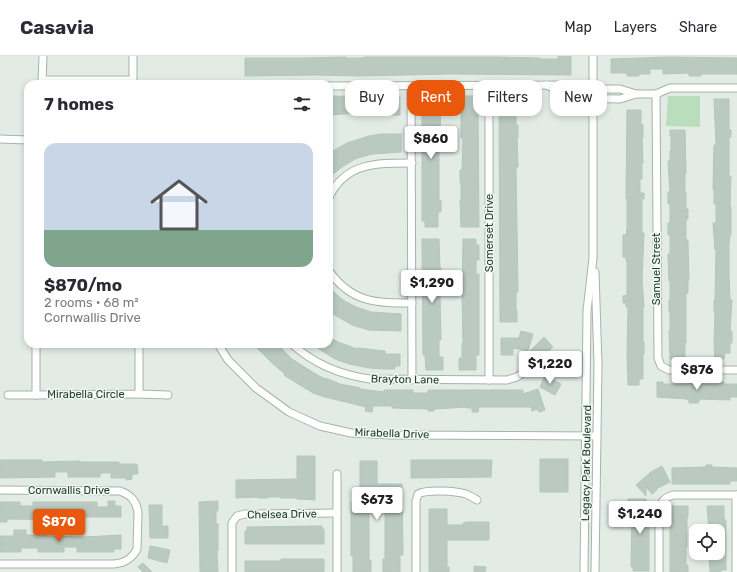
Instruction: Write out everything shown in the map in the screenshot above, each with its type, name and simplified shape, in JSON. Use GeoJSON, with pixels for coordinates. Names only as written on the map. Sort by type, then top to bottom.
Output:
{"type":"FeatureCollection","features":[{"type":"Feature","properties":{"kind":"street"},"geometry":{"type":"LineString","coordinates":[[42,56],[42,80]]}},
{"type":"Feature","properties":{"kind":"street"},"geometry":{"type":"LineString","coordinates":[[133,56],[133,80]]}},
{"type":"Feature","properties":{"kind":"street","name":"Legacy Park Boulevard"},"geometry":{"type":"LineString","coordinates":[[593,56],[593,80]]}},
{"type":"Feature","properties":{"kind":"street"},"geometry":{"type":"LineString","coordinates":[[542,85],[550,85]]}},
{"type":"Feature","properties":{"kind":"street"},"geometry":{"type":"LineString","coordinates":[[333,86],[407,86]]}},
{"type":"Feature","properties":{"kind":"street"},"geometry":{"type":"LineString","coordinates":[[607,88],[620,89],[636,94],[656,94],[670,88],[737,88]]}},
{"type":"Feature","properties":{"kind":"street"},"geometry":{"type":"LineString","coordinates":[[607,99],[620,99],[636,94]]}},
{"type":"Feature","properties":{"kind":"street","name":"Samuel Street"},"geometry":{"type":"LineString","coordinates":[[656,94],[658,358],[661,366],[669,370],[737,370]]}},
{"type":"Feature","properties":{"kind":"street"},"geometry":{"type":"LineString","coordinates":[[411,116],[412,380]]}},
{"type":"Feature","properties":{"kind":"street","name":"Somerset Drive"},"geometry":{"type":"LineString","coordinates":[[489,116],[489,380]]}},
{"type":"Feature","properties":{"kind":"street","name":"Legacy Park Boulevard"},"geometry":{"type":"LineString","coordinates":[[584,572],[587,311],[593,258],[593,116]]}},
{"type":"Feature","properties":{"kind":"street"},"geometry":{"type":"LineString","coordinates":[[0,139],[24,140]]}},
{"type":"Feature","properties":{"kind":"street"},"geometry":{"type":"LineString","coordinates":[[333,191],[339,183],[347,176],[368,165],[379,163],[412,163]]}},
{"type":"Feature","properties":{"kind":"street","name":"Legacy Park Boulevard"},"geometry":{"type":"LineString","coordinates":[[593,258],[597,340],[595,572]]}},
{"type":"Feature","properties":{"kind":"street"},"geometry":{"type":"LineString","coordinates":[[333,277],[344,288],[364,299],[375,302],[412,303]]}},
{"type":"Feature","properties":{"kind":"street","name":"Mirabella Circle"},"geometry":{"type":"LineString","coordinates":[[36,348],[36,395],[168,395]]}},
{"type":"Feature","properties":{"kind":"street","name":"Mirabella Circle"},"geometry":{"type":"LineString","coordinates":[[139,348],[139,394]]}},
{"type":"Feature","properties":{"kind":"street","name":"Mirabella Drive"},"geometry":{"type":"LineString","coordinates":[[220,348],[228,360],[256,388],[290,412],[320,426],[351,433],[391,435],[597,436]]}},
{"type":"Feature","properties":{"kind":"street","name":"Brayton Lane"},"geometry":{"type":"LineString","coordinates":[[297,348],[318,362],[349,375],[370,379],[512,379],[524,372]]}},
{"type":"Feature","properties":{"kind":"street"},"geometry":{"type":"LineString","coordinates":[[8,395],[36,395]]}},
{"type":"Feature","properties":{"kind":"street"},"geometry":{"type":"LineString","coordinates":[[337,474],[338,572]]}},
{"type":"Feature","properties":{"kind":"street","name":"Cornwallis Drive"},"geometry":{"type":"LineString","coordinates":[[0,490],[120,491],[132,498],[138,512],[137,549],[126,562],[114,564],[0,564]]}},
{"type":"Feature","properties":{"kind":"street"},"geometry":{"type":"LineString","coordinates":[[416,572],[416,502],[418,494],[426,492],[454,492],[466,494],[477,500]]}},
{"type":"Feature","properties":{"kind":"street"},"geometry":{"type":"LineString","coordinates":[[659,572],[659,509],[663,499],[673,495],[736,495],[736,572]]}},
{"type":"Feature","properties":{"kind":"street","name":"Chelsea Drive"},"geometry":{"type":"LineString","coordinates":[[232,572],[232,527],[234,519],[237,516],[245,514],[337,513]]}},
{"type":"Feature","properties":{"kind":"green space"},"geometry":{"type":"Polygon","coordinates":[[[668,96],[700,96],[700,127],[666,126],[668,96]]]}},
{"type":"Feature","properties":{"kind":"building"},"geometry":{"type":"Polygon","coordinates":[[[558,56],[571,56],[571,75],[451,74],[245,76],[245,58],[495,57],[558,59],[558,56]]]}},
{"type":"Feature","properties":{"kind":"building"},"geometry":{"type":"Polygon","coordinates":[[[670,57],[737,58],[737,74],[701,74],[701,76],[689,76],[689,73],[663,74],[663,69],[650,69],[650,74],[639,74],[639,76],[627,76],[627,73],[611,73],[611,59],[670,57]]]}},
{"type":"Feature","properties":{"kind":"building"},"geometry":{"type":"Polygon","coordinates":[[[333,96],[345,96],[345,114],[333,115],[333,96]]]}},
{"type":"Feature","properties":{"kind":"building"},"geometry":{"type":"Polygon","coordinates":[[[465,96],[473,96],[473,116],[478,116],[479,227],[461,227],[460,170],[462,170],[463,138],[461,138],[461,116],[465,116],[465,96]]]}},
{"type":"Feature","properties":{"kind":"building"},"geometry":{"type":"Polygon","coordinates":[[[399,97],[400,97],[399,115],[399,97]]]}},
{"type":"Feature","properties":{"kind":"building"},"geometry":{"type":"Polygon","coordinates":[[[714,99],[729,99],[729,130],[731,130],[731,137],[729,137],[729,176],[731,176],[731,235],[729,245],[729,275],[730,300],[732,300],[730,331],[732,331],[732,343],[730,343],[730,353],[725,353],[724,359],[715,359],[714,343],[716,250],[713,223],[716,223],[716,204],[714,204],[713,189],[714,145],[716,145],[714,99]]]}},
{"type":"Feature","properties":{"kind":"building"},"geometry":{"type":"Polygon","coordinates":[[[627,110],[641,110],[641,125],[643,125],[643,163],[642,179],[640,179],[640,193],[644,193],[644,199],[642,199],[642,233],[644,233],[642,280],[644,307],[644,354],[643,379],[639,379],[639,385],[628,385],[628,307],[626,307],[626,303],[623,303],[623,296],[627,295],[627,261],[626,257],[623,257],[623,235],[626,235],[627,228],[627,110]]]}},
{"type":"Feature","properties":{"kind":"building"},"geometry":{"type":"Polygon","coordinates":[[[422,116],[441,116],[439,200],[441,200],[441,212],[438,212],[438,227],[425,227],[425,221],[422,221],[422,116]]]}},
{"type":"Feature","properties":{"kind":"building"},"geometry":{"type":"Polygon","coordinates":[[[499,116],[516,116],[516,125],[518,125],[518,167],[516,167],[517,322],[500,322],[499,116]]]}},
{"type":"Feature","properties":{"kind":"building"},"geometry":{"type":"Polygon","coordinates":[[[670,130],[685,130],[685,192],[686,209],[688,209],[688,219],[686,219],[686,240],[688,240],[689,280],[688,293],[686,293],[685,359],[670,359],[670,281],[668,254],[670,254],[670,235],[668,235],[668,223],[670,223],[670,204],[668,204],[668,192],[670,192],[668,161],[670,161],[671,151],[670,130]]]}},
{"type":"Feature","properties":{"kind":"building"},"geometry":{"type":"Polygon","coordinates":[[[381,134],[401,134],[401,152],[372,154],[355,159],[333,174],[333,151],[347,143],[381,134]]]}},
{"type":"Feature","properties":{"kind":"building"},"geometry":{"type":"Polygon","coordinates":[[[422,239],[439,239],[441,268],[441,340],[439,340],[439,357],[443,357],[443,370],[426,370],[425,355],[423,355],[422,239]]]}},
{"type":"Feature","properties":{"kind":"building"},"geometry":{"type":"Polygon","coordinates":[[[463,239],[476,239],[476,245],[479,245],[479,260],[476,260],[476,274],[479,274],[479,355],[476,355],[476,370],[459,370],[459,358],[462,358],[463,343],[463,239]]]}},
{"type":"Feature","properties":{"kind":"building"},"geometry":{"type":"Polygon","coordinates":[[[333,291],[343,300],[356,307],[371,312],[401,314],[401,331],[369,330],[352,325],[333,314],[333,291]]]}},
{"type":"Feature","properties":{"kind":"building"},"geometry":{"type":"Polygon","coordinates":[[[521,331],[533,334],[528,351],[513,348],[513,355],[501,355],[501,338],[519,338],[521,331]]]}},
{"type":"Feature","properties":{"kind":"building"},"geometry":{"type":"Polygon","coordinates":[[[544,337],[553,347],[540,359],[534,353],[529,352],[544,337]]]}},
{"type":"Feature","properties":{"kind":"building"},"geometry":{"type":"Polygon","coordinates":[[[333,339],[357,349],[385,351],[385,354],[400,354],[400,366],[395,366],[395,369],[369,368],[349,364],[335,359],[317,348],[333,348],[333,339]]]}},
{"type":"Feature","properties":{"kind":"building"},"geometry":{"type":"Polygon","coordinates":[[[257,348],[281,348],[292,359],[325,379],[360,389],[384,392],[384,390],[413,390],[413,393],[428,393],[428,390],[523,390],[523,394],[538,389],[545,410],[539,412],[537,409],[532,411],[531,407],[479,407],[478,412],[472,412],[472,408],[467,407],[434,409],[434,411],[428,411],[428,409],[373,406],[372,412],[365,411],[366,407],[313,393],[284,375],[285,374],[257,348]]]}},
{"type":"Feature","properties":{"kind":"building"},"geometry":{"type":"Polygon","coordinates":[[[560,358],[562,370],[544,372],[543,360],[560,358]]]}},
{"type":"Feature","properties":{"kind":"building"},"geometry":{"type":"Polygon","coordinates":[[[545,375],[561,384],[555,395],[540,387],[545,375]]]}},
{"type":"Feature","properties":{"kind":"building"},"geometry":{"type":"Polygon","coordinates":[[[657,382],[663,382],[663,384],[687,384],[687,382],[699,382],[699,384],[718,384],[718,382],[724,382],[724,384],[737,384],[737,397],[730,397],[730,400],[700,399],[698,403],[689,403],[689,400],[687,399],[657,397],[657,382]]]}},
{"type":"Feature","properties":{"kind":"building"},"geometry":{"type":"Polygon","coordinates":[[[297,456],[315,456],[315,500],[280,497],[236,498],[236,480],[297,479],[297,456]]]}},
{"type":"Feature","properties":{"kind":"building"},"geometry":{"type":"Polygon","coordinates":[[[540,459],[568,459],[568,492],[540,492],[540,459]]]}},
{"type":"Feature","properties":{"kind":"building"},"geometry":{"type":"Polygon","coordinates":[[[0,460],[42,460],[42,462],[119,462],[119,464],[137,464],[138,474],[132,474],[132,479],[126,480],[126,478],[111,478],[111,473],[100,473],[100,477],[68,477],[68,472],[55,472],[55,477],[0,478],[0,460]]]}},
{"type":"Feature","properties":{"kind":"building"},"geometry":{"type":"Polygon","coordinates":[[[411,460],[492,460],[491,477],[411,478],[411,460]]]}},
{"type":"Feature","properties":{"kind":"building"},"geometry":{"type":"Polygon","coordinates":[[[360,461],[377,461],[377,484],[402,484],[403,555],[400,555],[400,572],[383,572],[383,559],[385,559],[385,498],[369,498],[369,560],[371,560],[371,572],[353,572],[353,556],[351,556],[351,502],[360,502],[360,461]]]}},
{"type":"Feature","properties":{"kind":"building"},"geometry":{"type":"Polygon","coordinates":[[[706,465],[712,465],[712,467],[737,468],[737,481],[730,481],[730,484],[672,484],[672,468],[706,467],[706,465]]]}},
{"type":"Feature","properties":{"kind":"building"},"geometry":{"type":"Polygon","coordinates":[[[662,466],[670,482],[656,489],[657,490],[652,494],[646,487],[646,496],[636,485],[651,472],[662,466]]]}},
{"type":"Feature","properties":{"kind":"building"},"geometry":{"type":"Polygon","coordinates":[[[628,499],[646,499],[647,514],[649,514],[649,571],[633,571],[633,567],[631,567],[632,512],[629,512],[628,499]]]}},
{"type":"Feature","properties":{"kind":"building"},"geometry":{"type":"Polygon","coordinates":[[[108,501],[115,501],[115,506],[121,506],[121,517],[84,517],[84,520],[7,519],[7,522],[0,522],[0,502],[20,502],[20,506],[33,506],[33,502],[97,502],[97,507],[108,507],[108,501]]]}},
{"type":"Feature","properties":{"kind":"building"},"geometry":{"type":"Polygon","coordinates":[[[218,501],[216,524],[218,524],[218,572],[200,572],[199,502],[218,501]]]}},
{"type":"Feature","properties":{"kind":"building"},"geometry":{"type":"Polygon","coordinates":[[[149,505],[162,505],[162,526],[168,526],[168,538],[150,538],[149,505]]]}},
{"type":"Feature","properties":{"kind":"building"},"geometry":{"type":"Polygon","coordinates":[[[671,506],[688,506],[686,565],[688,565],[688,572],[670,572],[671,506]]]}},
{"type":"Feature","properties":{"kind":"building"},"geometry":{"type":"Polygon","coordinates":[[[707,506],[724,506],[724,520],[726,520],[726,570],[721,570],[721,572],[710,572],[709,560],[725,560],[725,524],[708,524],[707,506]]]}},
{"type":"Feature","properties":{"kind":"building"},"geometry":{"type":"Polygon","coordinates":[[[429,509],[447,509],[447,525],[463,525],[463,523],[467,522],[489,522],[489,540],[447,540],[447,567],[449,567],[449,572],[429,572],[429,509]]]}},
{"type":"Feature","properties":{"kind":"building"},"geometry":{"type":"Polygon","coordinates":[[[322,526],[322,529],[324,529],[324,544],[245,544],[245,531],[247,531],[247,527],[322,526]]]}},
{"type":"Feature","properties":{"kind":"building"},"geometry":{"type":"Polygon","coordinates":[[[14,530],[26,530],[26,535],[38,535],[38,531],[45,531],[45,536],[84,537],[121,535],[121,549],[114,549],[114,552],[77,552],[77,547],[64,547],[64,552],[38,552],[38,548],[21,548],[21,552],[0,552],[0,536],[14,536],[14,530]]]}},
{"type":"Feature","properties":{"kind":"building"},"geometry":{"type":"Polygon","coordinates":[[[150,546],[170,550],[167,563],[148,558],[150,546]]]}},
{"type":"Feature","properties":{"kind":"building"},"geometry":{"type":"Polygon","coordinates":[[[281,559],[324,559],[324,572],[245,572],[245,561],[281,561],[281,559]]]}},
{"type":"Feature","properties":{"kind":"building"},"geometry":{"type":"Polygon","coordinates":[[[143,563],[152,572],[143,572],[138,567],[143,563]]]}},
{"type":"Feature","properties":{"kind":"building"},"geometry":{"type":"Polygon","coordinates":[[[474,566],[486,567],[485,572],[474,572],[474,566]]]}}]}
